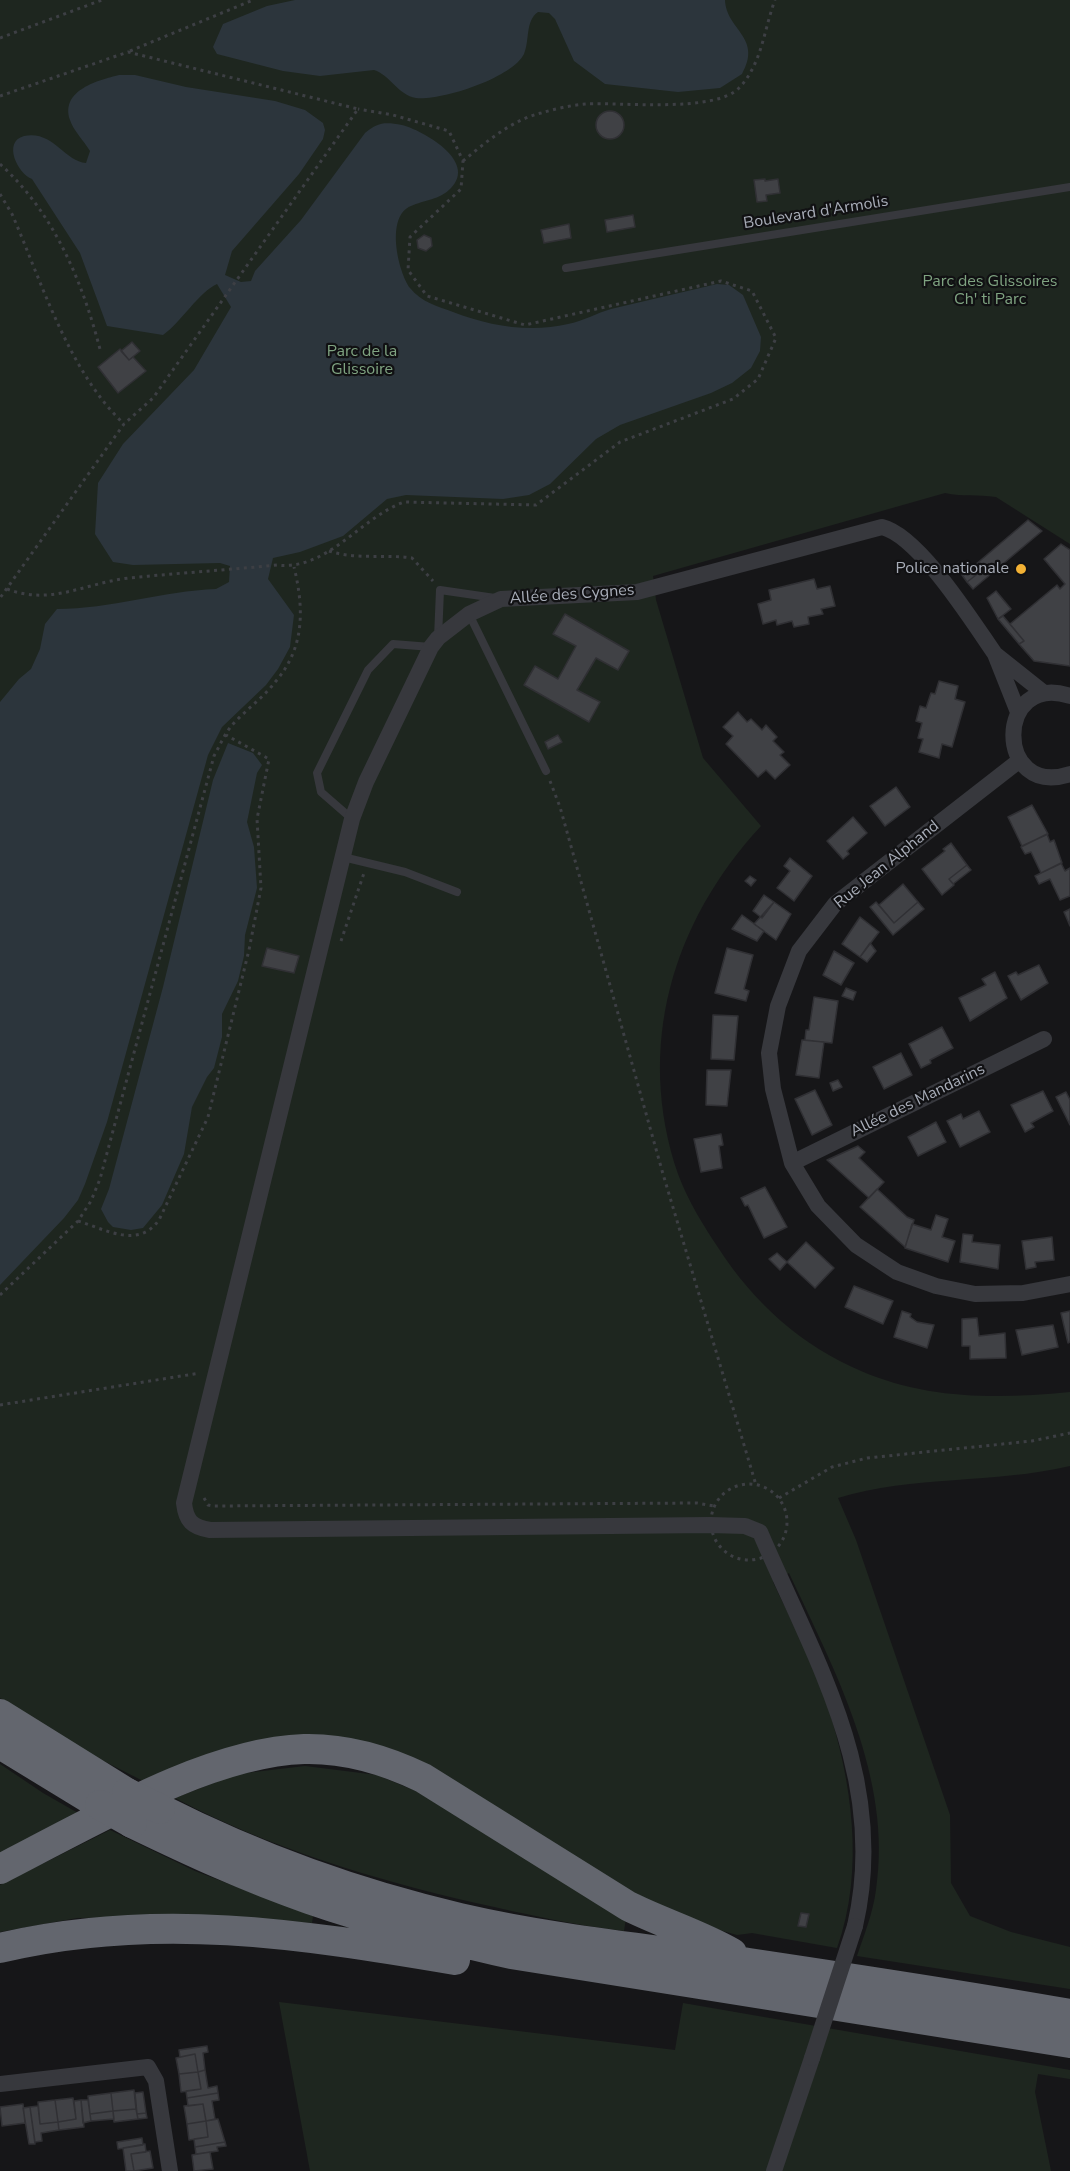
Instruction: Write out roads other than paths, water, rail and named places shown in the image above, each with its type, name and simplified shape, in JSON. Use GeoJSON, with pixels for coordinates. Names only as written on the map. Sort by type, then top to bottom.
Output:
{"type":"FeatureCollection","features":[{"type":"Feature","properties":{"kind":"highway"},"geometry":{"type":"LineString","coordinates":[[0,1714],[127,1792],[159,1809],[254,1853],[332,1882],[408,1905],[538,1933],[1070,2014]]}},
{"type":"Feature","properties":{"kind":"highway"},"geometry":{"type":"LineString","coordinates":[[0,1744],[100,1806],[210,1860],[308,1898],[368,1918],[477,1946],[580,1965],[1070,2043]]}},
{"type":"Feature","properties":{"kind":"highway"},"geometry":{"type":"LineString","coordinates":[[0,1869],[162,1789],[224,1763],[266,1753],[305,1749],[343,1752],[397,1765],[423,1778],[628,1906],[660,1922],[707,1938],[750,1964]]}},
{"type":"Feature","properties":{"kind":"highway"},"geometry":{"type":"LineString","coordinates":[[0,1948],[66,1935],[192,1927],[303,1935],[519,1971],[580,1965]]}},
{"type":"Feature","properties":{"kind":"street","name":"Allée des Cygnes"},"geometry":{"type":"LineString","coordinates":[[434,643],[469,614],[501,600],[637,592],[882,527],[892,530],[911,543],[995,654],[1044,693]]}},
{"type":"Feature","properties":{"kind":"street"},"geometry":{"type":"LineString","coordinates":[[434,643],[421,674],[366,782],[352,819],[184,1503],[188,1521],[196,1527],[222,1530],[731,1525],[754,1527],[760,1532],[834,1697],[855,1773],[864,1826],[864,1870],[855,1926],[774,2171]]}},
{"type":"Feature","properties":{"kind":"street","name":"Allée des Cygnes"},"geometry":{"type":"LineString","coordinates":[[995,654],[1018,712]]}},
{"type":"Feature","properties":{"kind":"street"},"geometry":{"type":"LineString","coordinates":[[1070,696],[1060,692],[1044,693],[1030,700],[1018,712],[1012,728],[1012,745],[1020,760],[1031,771],[1044,777],[1060,778],[1070,774]]}},
{"type":"Feature","properties":{"kind":"street","name":"Rue Jean Alphand"},"geometry":{"type":"LineString","coordinates":[[1020,760],[835,904],[799,951],[778,1006],[770,1053],[773,1089],[792,1164],[818,1206],[856,1245],[897,1272],[936,1286],[975,1294],[1023,1293],[1070,1284]]}},
{"type":"Feature","properties":{"kind":"street","name":"Allée des Mandarins"},"geometry":{"type":"LineString","coordinates":[[792,1164],[1044,1039]]}},
{"type":"Feature","properties":{"kind":"street"},"geometry":{"type":"LineString","coordinates":[[0,2084],[148,2067],[156,2081],[170,2171]]}},
{"type":"Feature","properties":{"kind":"lane","name":"Boulevard d'Armolis"},"geometry":{"type":"LineString","coordinates":[[566,268],[1070,187]]}},
{"type":"Feature","properties":{"kind":"lane"},"geometry":{"type":"LineString","coordinates":[[352,819],[321,792],[317,773],[368,670],[393,644],[434,643],[440,590],[501,600]]}},
{"type":"Feature","properties":{"kind":"lane"},"geometry":{"type":"LineString","coordinates":[[469,614],[546,771]]}},
{"type":"Feature","properties":{"kind":"lane"},"geometry":{"type":"LineString","coordinates":[[343,857],[405,873],[457,892]]}},
{"type":"Feature","properties":{"kind":"place","name":"Police nationale"},"geometry":{"type":"Point","coordinates":[1021,569]}},
{"type":"Feature","properties":{"kind":"park label","name":"Parc des Glissoires Ch' ti Parc"},"geometry":{"type":"Point","coordinates":[990,291]}},
{"type":"Feature","properties":{"kind":"park label","name":"Parc de la Glissoire"},"geometry":{"type":"Point","coordinates":[362,361]}}]}
